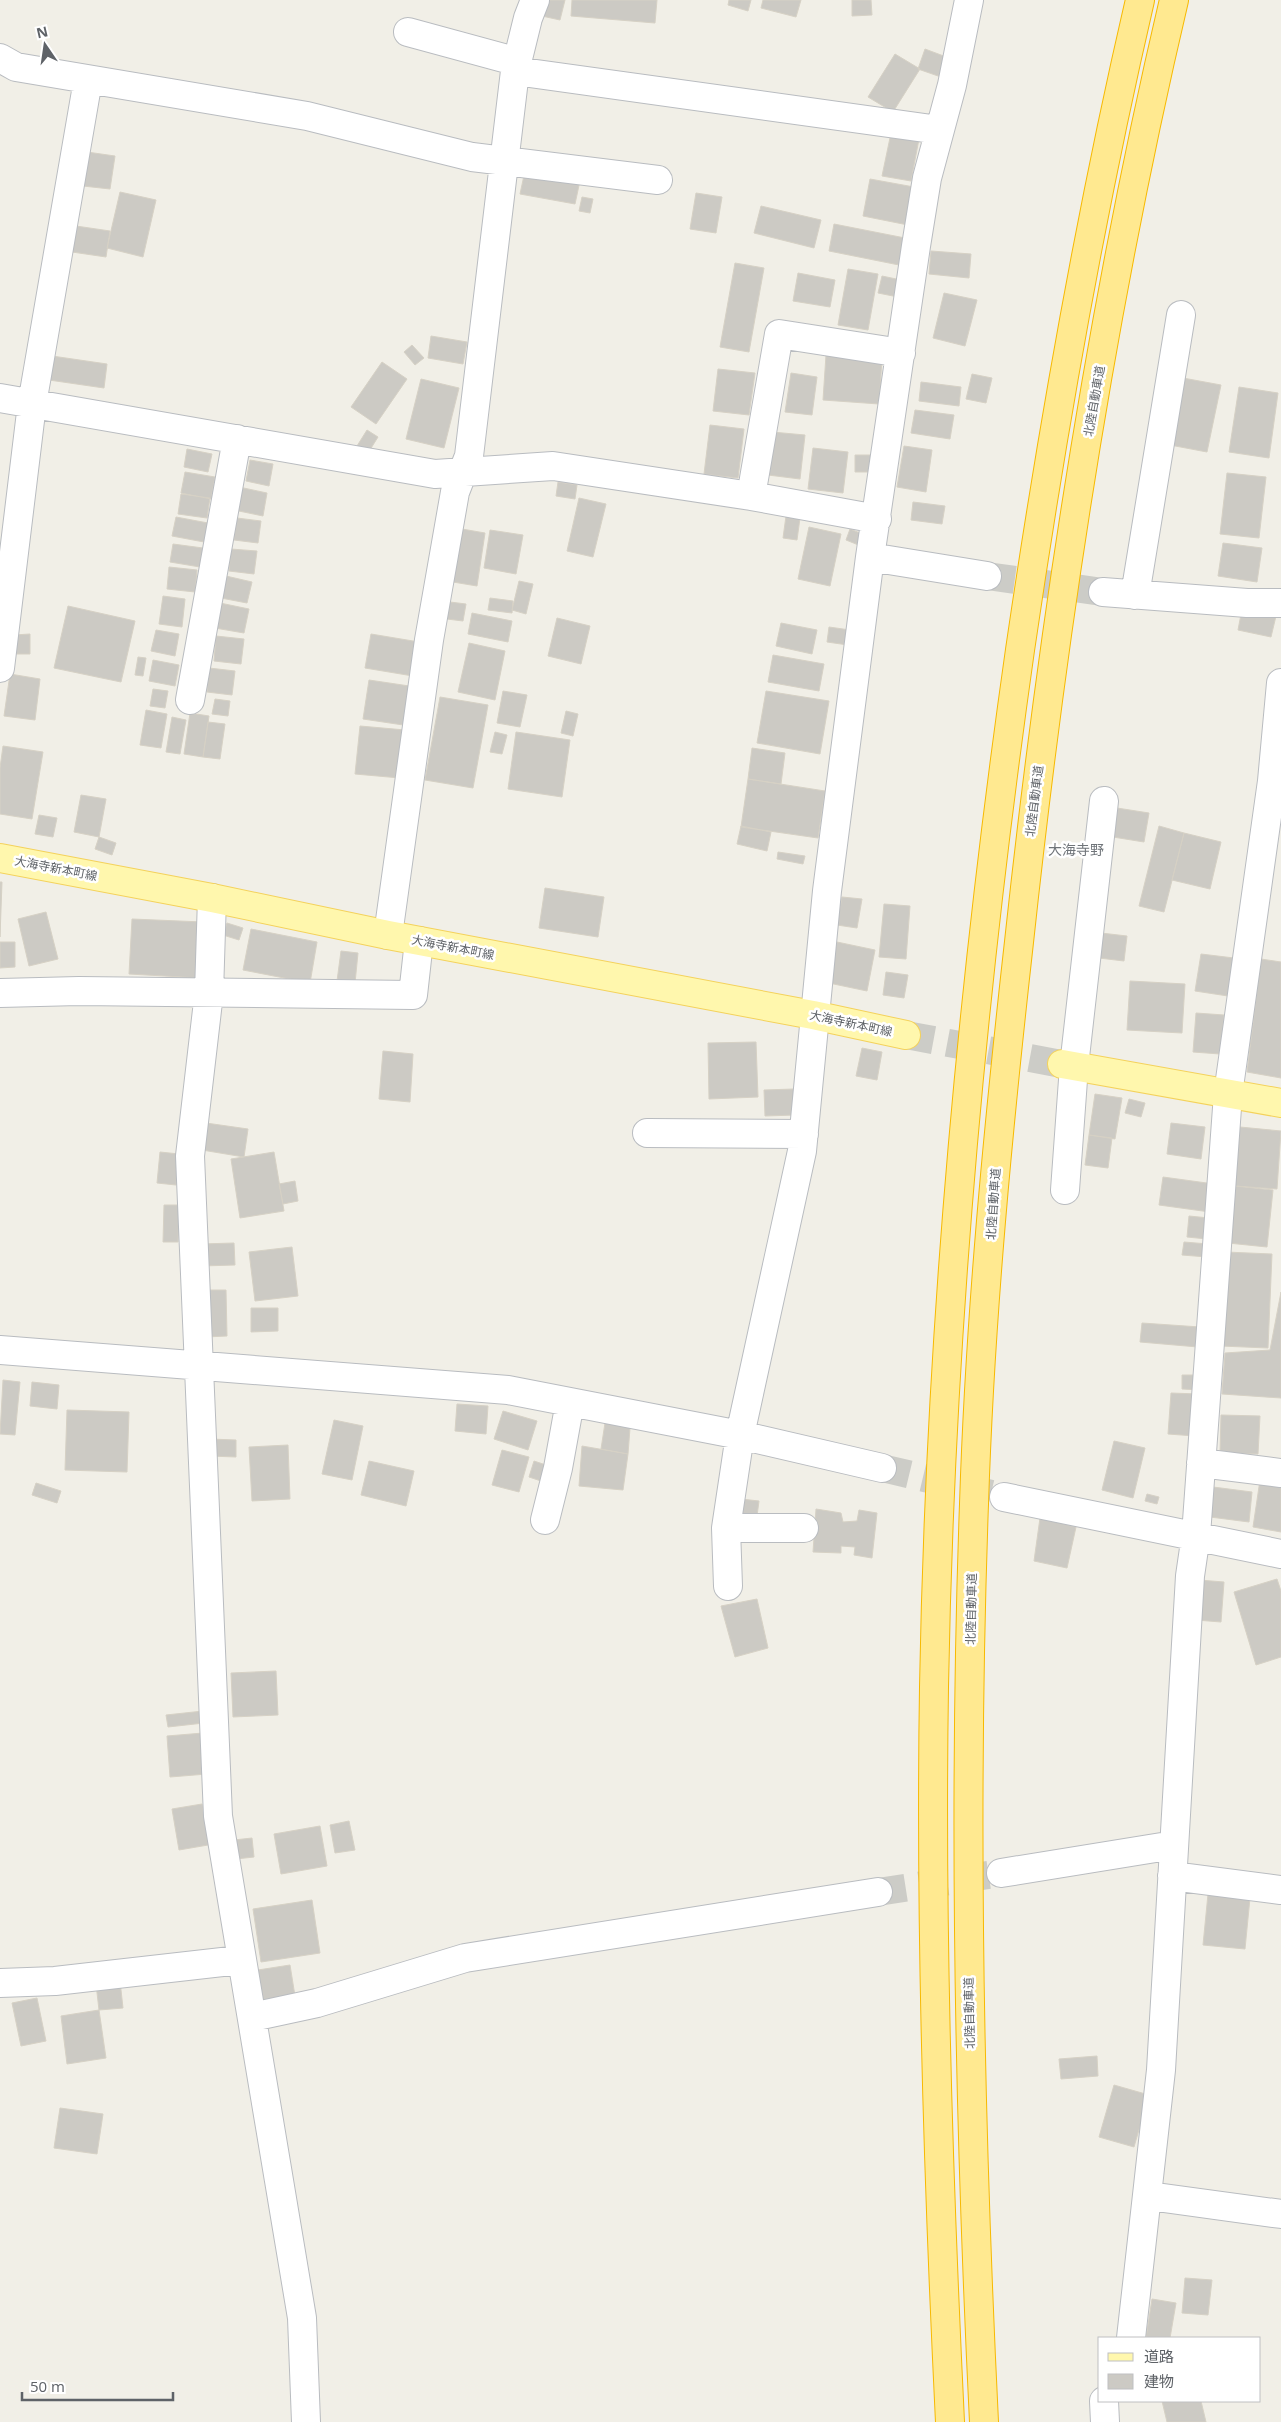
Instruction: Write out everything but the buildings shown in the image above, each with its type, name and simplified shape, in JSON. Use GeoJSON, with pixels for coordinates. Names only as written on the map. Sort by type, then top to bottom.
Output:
{"type":"FeatureCollection","features":[{"type":"Feature","properties":{"kind":"highway"},"geometry":{"type":"LineString","coordinates":[[950,2422],[936,2081],[933,1894],[934,1694],[950,1313],[964,1128],[1004,767],[1032,569],[1063,381],[1096,207],[1140,0]]}},
{"type":"Feature","properties":{"kind":"highway","name":"北陸自動車道"},"geometry":{"type":"LineString","coordinates":[[984,2422],[970,2077],[968,1890],[969,1698],[974,1499],[984,1319],[996,1162],[1036,777],[1064,580],[1131,202],[1174,0]]}},
{"type":"Feature","properties":{"kind":"main road","name":"大海寺新本町線"},"geometry":{"type":"LineString","coordinates":[[0,858],[212,898],[419,941],[813,1015],[906,1035]]}},
{"type":"Feature","properties":{"kind":"main road"},"geometry":{"type":"LineString","coordinates":[[1068,1065],[1281,1103]]}},
{"type":"Feature","properties":{"kind":"street"},"geometry":{"type":"LineString","coordinates":[[388,935],[429,640],[455,492],[469,456],[503,160],[517,66],[534,0]]}},
{"type":"Feature","properties":{"kind":"street"},"geometry":{"type":"LineString","coordinates":[[728,1586],[726,1528],[740,1435],[804,1134],[813,1015],[827,891],[870,557],[927,178],[952,85],[969,0]]}},
{"type":"Feature","properties":{"kind":"street"},"geometry":{"type":"LineString","coordinates":[[408,32],[517,66],[939,130]]}},
{"type":"Feature","properties":{"kind":"street"},"geometry":{"type":"LineString","coordinates":[[0,58],[16,67],[306,116],[472,157],[658,180]]}},
{"type":"Feature","properties":{"kind":"street"},"geometry":{"type":"LineString","coordinates":[[0,668],[32,404],[88,80]]}},
{"type":"Feature","properties":{"kind":"street"},"geometry":{"type":"LineString","coordinates":[[1135,595],[1181,315]]}},
{"type":"Feature","properties":{"kind":"street"},"geometry":{"type":"LineString","coordinates":[[752,496],[779,334],[901,353]]}},
{"type":"Feature","properties":{"kind":"street"},"geometry":{"type":"LineString","coordinates":[[0,398],[435,474],[553,466],[752,496],[877,519]]}},
{"type":"Feature","properties":{"kind":"street"},"geometry":{"type":"LineString","coordinates":[[190,700],[237,439]]}},
{"type":"Feature","properties":{"kind":"street"},"geometry":{"type":"LineString","coordinates":[[870,557],[987,576]]}},
{"type":"Feature","properties":{"kind":"street"},"geometry":{"type":"LineString","coordinates":[[1103,592],[1247,603],[1281,603]]}},
{"type":"Feature","properties":{"kind":"street"},"geometry":{"type":"LineString","coordinates":[[1131,2337],[1149,2196],[1161,2070],[1190,1576],[1196,1535],[1228,1094],[1272,781],[1281,683]]}},
{"type":"Feature","properties":{"kind":"street"},"geometry":{"type":"LineString","coordinates":[[1065,1190],[1068,1065],[1104,801]]}},
{"type":"Feature","properties":{"kind":"street"},"geometry":{"type":"LineString","coordinates":[[212,898],[209,993],[190,1156],[218,1816],[240,1960],[252,2017],[302,2318],[306,2422]]}},
{"type":"Feature","properties":{"kind":"street"},"geometry":{"type":"LineString","coordinates":[[0,993],[79,991],[413,995],[419,941]]}},
{"type":"Feature","properties":{"kind":"street"},"geometry":{"type":"LineString","coordinates":[[647,1133],[804,1134]]}},
{"type":"Feature","properties":{"kind":"street"},"geometry":{"type":"LineString","coordinates":[[0,1350],[508,1390],[740,1435],[882,1468]]}},
{"type":"Feature","properties":{"kind":"street"},"geometry":{"type":"LineString","coordinates":[[545,1520],[558,1468],[570,1402]]}},
{"type":"Feature","properties":{"kind":"street"},"geometry":{"type":"LineString","coordinates":[[1201,1463],[1281,1473]]}},
{"type":"Feature","properties":{"kind":"street"},"geometry":{"type":"LineString","coordinates":[[1004,1497],[1281,1554]]}},
{"type":"Feature","properties":{"kind":"street"},"geometry":{"type":"LineString","coordinates":[[726,1528],[804,1528]]}},
{"type":"Feature","properties":{"kind":"street"},"geometry":{"type":"LineString","coordinates":[[1001,1873],[1174,1845]]}},
{"type":"Feature","properties":{"kind":"street"},"geometry":{"type":"LineString","coordinates":[[1172,1876],[1281,1890]]}},
{"type":"Feature","properties":{"kind":"street"},"geometry":{"type":"LineString","coordinates":[[252,2017],[317,2003],[465,1958],[878,1892]]}},
{"type":"Feature","properties":{"kind":"street"},"geometry":{"type":"LineString","coordinates":[[0,1983],[54,1981],[240,1960]]}},
{"type":"Feature","properties":{"kind":"street"},"geometry":{"type":"LineString","coordinates":[[1149,2196],[1281,2214]]}},
{"type":"Feature","properties":{"kind":"street"},"geometry":{"type":"LineString","coordinates":[[1104,2402],[1105,2422]]}},
{"type":"Feature","properties":{"kind":"tunnel"},"geometry":{"type":"LineString","coordinates":[[987,576],[1103,592]]}},
{"type":"Feature","properties":{"kind":"tunnel"},"geometry":{"type":"LineString","coordinates":[[906,1035],[1062,1064]]}},
{"type":"Feature","properties":{"kind":"tunnel"},"geometry":{"type":"LineString","coordinates":[[882,1468],[1004,1497]]}},
{"type":"Feature","properties":{"kind":"tunnel"},"geometry":{"type":"LineString","coordinates":[[878,1892],[1001,1873]]}},
{"type":"Feature","properties":{"kind":"district","name":"大海寺野"},"geometry":{"type":"Point","coordinates":[1076,849]}}]}
